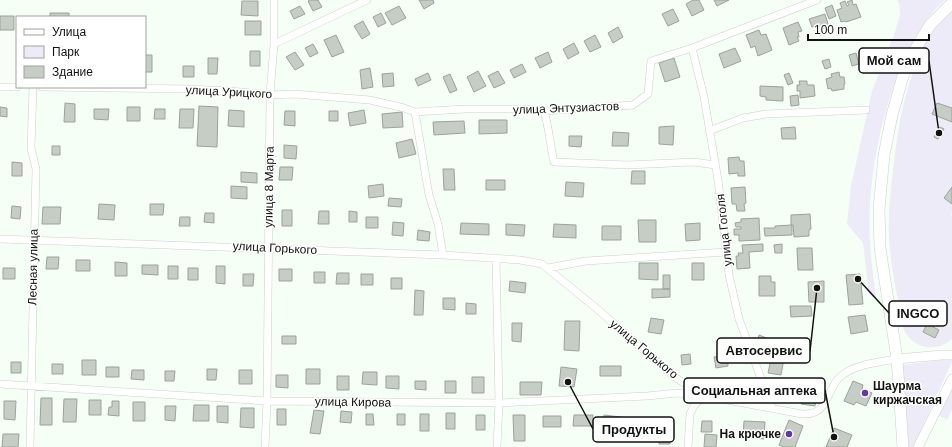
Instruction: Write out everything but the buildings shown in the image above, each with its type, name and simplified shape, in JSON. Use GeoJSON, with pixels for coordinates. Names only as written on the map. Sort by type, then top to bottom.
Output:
{"type":"FeatureCollection","features":[{"type":"Feature","properties":{"kind":"main road"},"geometry":{"type":"LineString","coordinates":[[903,447],[897,358],[880,248],[879,209],[884,155],[895,102],[903,76],[912,55],[930,25],[952,3]]}},
{"type":"Feature","properties":{"kind":"street","name":"улица 8 Марта"},"geometry":{"type":"LineString","coordinates":[[265,447],[270,95],[274,44],[274,0]]}},
{"type":"Feature","properties":{"kind":"street"},"geometry":{"type":"LineString","coordinates":[[274,44],[367,0]]}},
{"type":"Feature","properties":{"kind":"street","name":"улица Энтузиастов"},"geometry":{"type":"LineString","coordinates":[[415,112],[464,109],[528,109],[544,111],[633,105],[648,94],[651,61],[692,48],[817,0]]}},
{"type":"Feature","properties":{"kind":"street","name":"улица Гоголя"},"geometry":{"type":"LineString","coordinates":[[692,48],[704,97],[718,180],[728,275],[739,319],[772,408]]}},
{"type":"Feature","properties":{"kind":"street"},"geometry":{"type":"LineString","coordinates":[[0,87],[16,87]]}},
{"type":"Feature","properties":{"kind":"street","name":"Лесная улица"},"geometry":{"type":"LineString","coordinates":[[30,447],[36,169],[31,148],[33,88]]}},
{"type":"Feature","properties":{"kind":"street","name":"улица Урицкого"},"geometry":{"type":"LineString","coordinates":[[115,88],[188,89],[270,95],[294,94],[370,100],[415,112]]}},
{"type":"Feature","properties":{"kind":"street"},"geometry":{"type":"LineString","coordinates":[[709,131],[743,118],[766,114],[866,110]]}},
{"type":"Feature","properties":{"kind":"street"},"geometry":{"type":"LineString","coordinates":[[544,111],[548,122],[550,144],[554,162],[627,165],[694,162],[715,164]]}},
{"type":"Feature","properties":{"kind":"street"},"geometry":{"type":"LineString","coordinates":[[415,112],[429,195],[438,224],[443,255]]}},
{"type":"Feature","properties":{"kind":"street","name":"улица Горького"},"geometry":{"type":"LineString","coordinates":[[0,239],[443,255],[520,260],[542,264],[676,378],[706,396],[810,414],[818,410],[826,403],[840,376],[850,370],[873,362],[897,358]]}},
{"type":"Feature","properties":{"kind":"street","name":"улица Горького"},"geometry":{"type":"LineString","coordinates":[[548,268],[586,261],[726,252]]}},
{"type":"Feature","properties":{"kind":"street"},"geometry":{"type":"LineString","coordinates":[[496,258],[499,403],[498,447]]}},
{"type":"Feature","properties":{"kind":"street"},"geometry":{"type":"LineString","coordinates":[[897,358],[952,355]]}},
{"type":"Feature","properties":{"kind":"street"},"geometry":{"type":"LineString","coordinates":[[918,447],[952,379]]}},
{"type":"Feature","properties":{"kind":"street","name":"улица Кирова"},"geometry":{"type":"LineString","coordinates":[[0,384],[266,401],[499,403],[647,396],[677,393],[692,393],[706,396]]}},
{"type":"Feature","properties":{"kind":"street"},"geometry":{"type":"LineString","coordinates":[[688,447],[690,414],[695,404],[706,396]]}},
{"type":"Feature","properties":{"kind":"green space"},"geometry":{"type":"Polygon","coordinates":[[[897,0],[945,0],[928,18],[913,41],[901,67],[882,125],[876,154],[870,206],[870,241],[876,297],[872,297],[869,294],[863,243],[847,224],[851,186],[872,91],[900,15],[899,3],[897,0]]]}},
{"type":"Feature","properties":{"kind":"green space"},"geometry":{"type":"Polygon","coordinates":[[[952,10],[952,339],[939,346],[925,347],[913,341],[904,330],[891,259],[889,239],[890,199],[899,128],[909,84],[916,63],[926,43],[938,25],[952,10]]]}},
{"type":"Feature","properties":{"kind":"green space"},"geometry":{"type":"Polygon","coordinates":[[[952,359],[952,362],[913,447],[907,447],[901,365],[952,359]]]}},
{"type":"Feature","properties":{"kind":"green space"},"geometry":{"type":"Polygon","coordinates":[[[952,387],[952,410],[947,420],[939,415],[952,387]]]}},
{"type":"Feature","properties":{"kind":"place","name":"Мой сам"},"geometry":{"type":"Point","coordinates":[939,133]}},
{"type":"Feature","properties":{"kind":"place","name":"INGCO"},"geometry":{"type":"Point","coordinates":[858,279]}},
{"type":"Feature","properties":{"kind":"place","name":"Автосервис"},"geometry":{"type":"Point","coordinates":[817,288]}},
{"type":"Feature","properties":{"kind":"place","name":"Продукты"},"geometry":{"type":"Point","coordinates":[568,382]}},
{"type":"Feature","properties":{"kind":"place","name":"Шаурма киржачская"},"geometry":{"type":"Point","coordinates":[865,393]}},
{"type":"Feature","properties":{"kind":"place","name":"На крючке"},"geometry":{"type":"Point","coordinates":[789,434]}},
{"type":"Feature","properties":{"kind":"place","name":"Социальная аптека"},"geometry":{"type":"Point","coordinates":[834,437]}}]}
